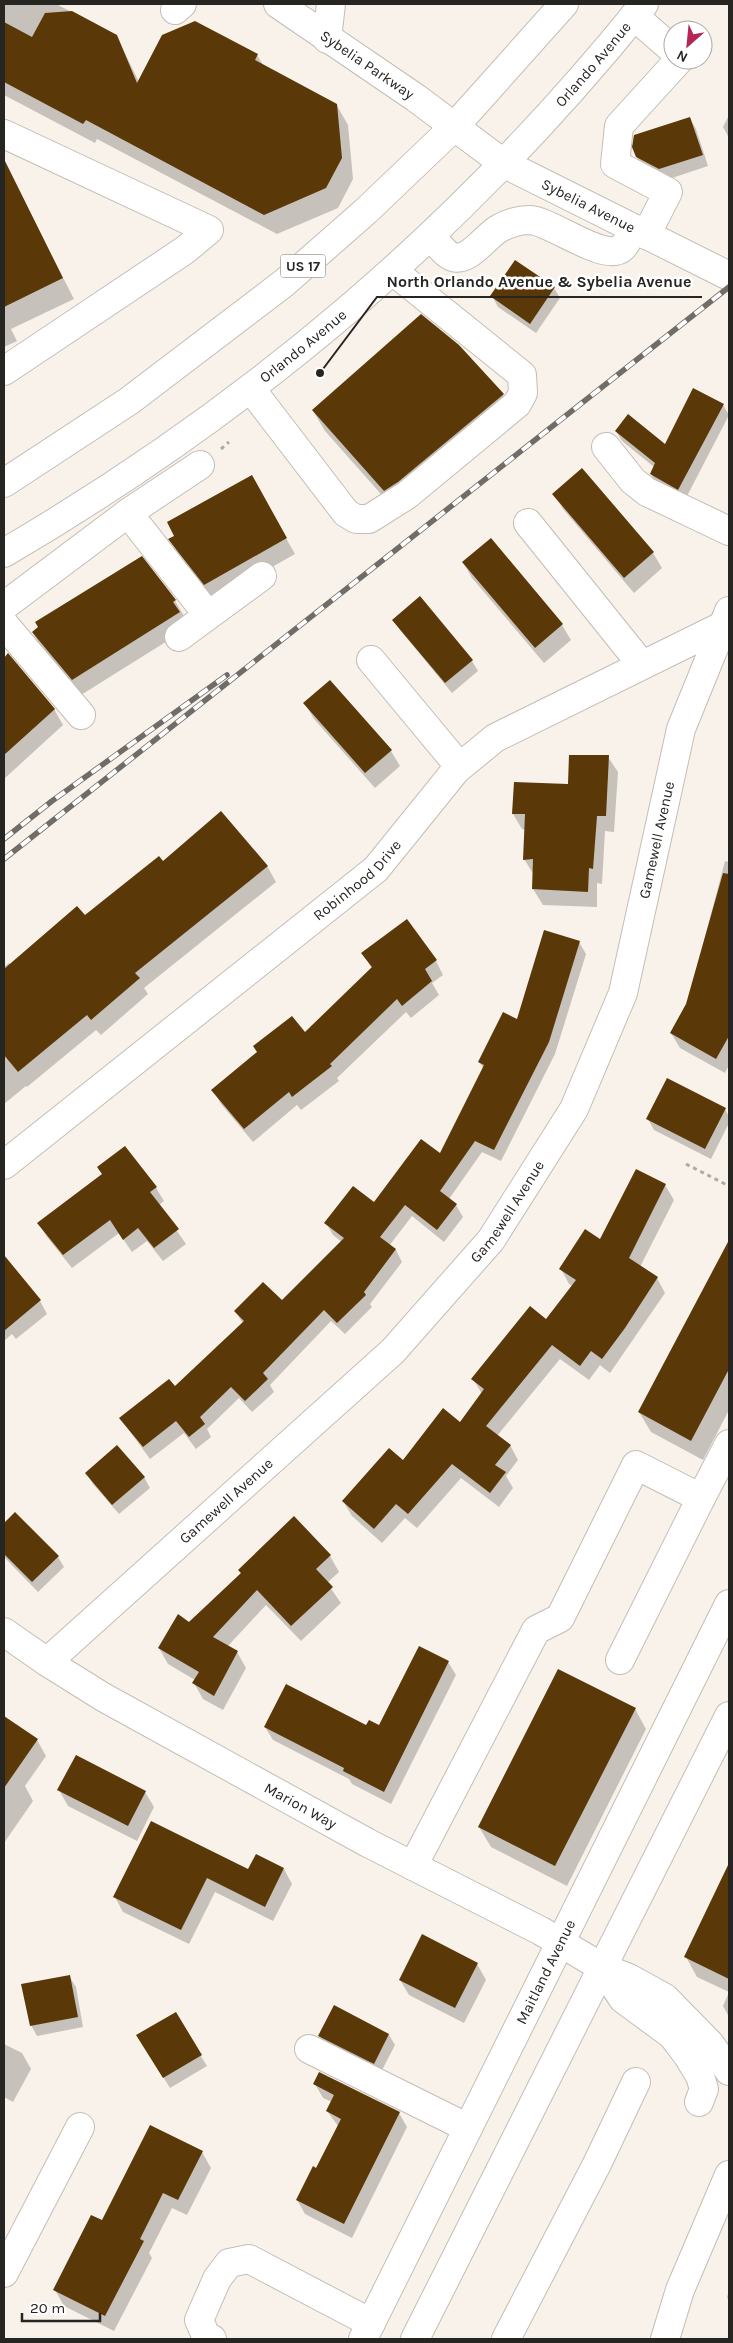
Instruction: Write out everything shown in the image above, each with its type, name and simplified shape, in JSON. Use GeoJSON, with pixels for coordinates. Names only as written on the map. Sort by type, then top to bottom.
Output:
{"type":"FeatureCollection","features":[{"type":"Feature","properties":{"kind":"street","name":"Sybelia Parkway"},"geometry":{"type":"LineString","coordinates":[[278,4],[416,98],[454,127]]}},
{"type":"Feature","properties":{"kind":"street"},"geometry":{"type":"LineString","coordinates":[[327,39],[331,4]]}},
{"type":"Feature","properties":{"kind":"street","name":"US 17"},"geometry":{"type":"LineString","coordinates":[[4,483],[129,402],[217,336],[299,270],[366,211],[454,127],[564,4]]}},
{"type":"Feature","properties":{"kind":"street"},"geometry":{"type":"LineString","coordinates":[[639,10],[663,38]]}},
{"type":"Feature","properties":{"kind":"street","name":"Orlando Avenue"},"geometry":{"type":"LineString","coordinates":[[4,553],[80,508],[251,388],[324,331],[431,236],[503,163],[639,10]]}},
{"type":"Feature","properties":{"kind":"street"},"geometry":{"type":"LineString","coordinates":[[431,236],[454,258],[465,256],[499,228],[522,220],[539,221],[596,249],[615,251],[622,248],[640,232],[668,192],[615,164],[619,126],[670,70]]}},
{"type":"Feature","properties":{"kind":"street","name":"Sybelia Avenue"},"geometry":{"type":"LineString","coordinates":[[454,127],[503,163],[729,276]]}},
{"type":"Feature","properties":{"kind":"street"},"geometry":{"type":"LineString","coordinates":[[4,134],[209,230],[185,250],[4,371]]}},
{"type":"Feature","properties":{"kind":"street"},"geometry":{"type":"LineString","coordinates":[[251,388],[346,513],[356,519],[369,519],[407,496],[517,404],[522,393],[522,375],[393,271]]}},
{"type":"Feature","properties":{"kind":"street"},"geometry":{"type":"LineString","coordinates":[[606,447],[633,481],[647,492],[729,531]]}},
{"type":"Feature","properties":{"kind":"street"},"geometry":{"type":"LineString","coordinates":[[4,606],[128,513],[200,466]]}},
{"type":"Feature","properties":{"kind":"street"},"geometry":{"type":"LineString","coordinates":[[128,513],[208,616]]}},
{"type":"Feature","properties":{"kind":"street"},"geometry":{"type":"LineString","coordinates":[[528,522],[642,665]]}},
{"type":"Feature","properties":{"kind":"street"},"geometry":{"type":"LineString","coordinates":[[179,637],[262,576]]}},
{"type":"Feature","properties":{"kind":"street","name":"Robinhood Drive"},"geometry":{"type":"LineString","coordinates":[[4,1165],[376,868],[460,766],[495,738],[642,665],[726,618]]}},
{"type":"Feature","properties":{"kind":"street","name":"Gamewell Avenue"},"geometry":{"type":"LineString","coordinates":[[47,1662],[393,1351],[491,1240],[574,1109],[623,992],[681,729],[726,618]]}},
{"type":"Feature","properties":{"kind":"street"},"geometry":{"type":"LineString","coordinates":[[4,624],[81,715]]}},
{"type":"Feature","properties":{"kind":"street"},"geometry":{"type":"LineString","coordinates":[[371,660],[460,766]]}},
{"type":"Feature","properties":{"kind":"street"},"geometry":{"type":"LineString","coordinates":[[620,1660],[701,1498],[725,1460]]}},
{"type":"Feature","properties":{"kind":"street"},"geometry":{"type":"LineString","coordinates":[[413,1866],[536,1630],[560,1618],[636,1465],[701,1498]]}},
{"type":"Feature","properties":{"kind":"street","name":"Maitland Avenue"},"geometry":{"type":"LineString","coordinates":[[367,2331],[729,1604]]}},
{"type":"Feature","properties":{"kind":"street","name":"Marion Way"},"geometry":{"type":"LineString","coordinates":[[4,1632],[103,1697],[413,1866],[561,1943],[603,1968],[665,1998],[710,2044],[729,2071]]}},
{"type":"Feature","properties":{"kind":"street"},"geometry":{"type":"LineString","coordinates":[[415,2339],[729,1716]]}},
{"type":"Feature","properties":{"kind":"street"},"geometry":{"type":"LineString","coordinates":[[603,1968],[623,1999],[672,2035],[688,2056],[700,2076],[704,2090],[699,2102]]}},
{"type":"Feature","properties":{"kind":"street"},"geometry":{"type":"LineString","coordinates":[[310,2049],[468,2128]]}},
{"type":"Feature","properties":{"kind":"street"},"geometry":{"type":"LineString","coordinates":[[506,2339],[597,2164],[636,2082]]}},
{"type":"Feature","properties":{"kind":"street"},"geometry":{"type":"LineString","coordinates":[[4,2273],[80,2127]]}},
{"type":"Feature","properties":{"kind":"street"},"geometry":{"type":"LineString","coordinates":[[665,2339],[680,2290],[729,2176]]}},
{"type":"Feature","properties":{"kind":"street"},"geometry":{"type":"LineString","coordinates":[[212,2339],[206,2336],[199,2320],[217,2279],[229,2263],[249,2259],[367,2331]]}},
{"type":"Feature","properties":{"kind":"path"},"geometry":{"type":"LineString","coordinates":[[686,1164],[729,1186]]}},
{"type":"Feature","properties":{"kind":"building"},"geometry":{"type":"Polygon","coordinates":[[[72,11],[117,35],[137,83],[162,35],[195,21],[258,54],[255,60],[337,104],[342,158],[326,188],[264,215],[86,120],[83,124],[4,82],[4,22],[32,37],[45,13],[72,11]]]}},
{"type":"Feature","properties":{"kind":"building"},"geometry":{"type":"Polygon","coordinates":[[[690,117],[703,155],[659,169],[636,157],[632,147],[634,135],[690,117]]]}},
{"type":"Feature","properties":{"kind":"building"},"geometry":{"type":"Polygon","coordinates":[[[4,159],[63,278],[4,307],[4,159]]]}},
{"type":"Feature","properties":{"kind":"building"},"geometry":{"type":"Polygon","coordinates":[[[515,260],[555,287],[530,324],[490,296],[515,260]]]}},
{"type":"Feature","properties":{"kind":"building"},"geometry":{"type":"Polygon","coordinates":[[[421,314],[459,345],[504,394],[398,482],[384,491],[312,410],[421,314]]]}},
{"type":"Feature","properties":{"kind":"building"},"geometry":{"type":"Polygon","coordinates":[[[693,388],[724,404],[678,490],[650,474],[655,463],[615,431],[628,414],[665,444],[693,388]]]}},
{"type":"Feature","properties":{"kind":"building"},"geometry":{"type":"Polygon","coordinates":[[[582,468],[654,552],[624,578],[552,494],[582,468]]]}},
{"type":"Feature","properties":{"kind":"building"},"geometry":{"type":"Polygon","coordinates":[[[252,475],[287,538],[204,585],[168,539],[174,536],[167,522],[252,475]]]}},
{"type":"Feature","properties":{"kind":"building"},"geometry":{"type":"Polygon","coordinates":[[[491,538],[563,624],[535,648],[462,562],[491,538]]]}},
{"type":"Feature","properties":{"kind":"building"},"geometry":{"type":"Polygon","coordinates":[[[142,556],[176,600],[173,602],[180,612],[72,680],[32,632],[38,627],[35,622],[142,556]]]}},
{"type":"Feature","properties":{"kind":"building"},"geometry":{"type":"Polygon","coordinates":[[[420,596],[473,660],[445,683],[392,620],[420,596]]]}},
{"type":"Feature","properties":{"kind":"building"},"geometry":{"type":"Polygon","coordinates":[[[8,653],[55,709],[4,755],[4,658],[8,653]]]}},
{"type":"Feature","properties":{"kind":"building"},"geometry":{"type":"Polygon","coordinates":[[[330,680],[392,750],[365,773],[303,703],[330,680]]]}},
{"type":"Feature","properties":{"kind":"building"},"geometry":{"type":"Polygon","coordinates":[[[569,755],[609,755],[606,816],[597,816],[593,869],[589,868],[588,892],[532,889],[533,859],[523,860],[525,814],[512,814],[514,782],[568,784],[569,755]]]}},
{"type":"Feature","properties":{"kind":"building"},"geometry":{"type":"Polygon","coordinates":[[[221,811],[268,866],[135,973],[140,978],[91,1020],[87,1015],[18,1072],[4,1055],[4,969],[77,906],[85,915],[159,856],[163,861],[221,811]]]}},
{"type":"Feature","properties":{"kind":"building"},"geometry":{"type":"Polygon","coordinates":[[[723,873],[729,874],[729,1036],[716,1059],[670,1033],[686,1004],[723,873]]]}},
{"type":"Feature","properties":{"kind":"building"},"geometry":{"type":"Polygon","coordinates":[[[407,919],[437,960],[425,969],[432,981],[402,1006],[397,999],[330,1064],[332,1066],[292,1097],[289,1092],[244,1129],[211,1090],[257,1052],[253,1046],[292,1016],[305,1032],[372,967],[361,953],[407,919]]]}},
{"type":"Feature","properties":{"kind":"building"},"geometry":{"type":"Polygon","coordinates":[[[544,930],[580,941],[549,1042],[494,1150],[475,1141],[440,1191],[457,1204],[437,1230],[405,1205],[380,1237],[396,1249],[364,1292],[366,1295],[337,1323],[324,1310],[263,1373],[268,1379],[245,1401],[231,1387],[200,1417],[205,1424],[189,1437],[176,1421],[143,1447],[119,1418],[169,1379],[175,1386],[244,1321],[234,1311],[263,1282],[282,1300],[344,1238],[324,1223],[353,1186],[374,1202],[421,1139],[440,1153],[484,1065],[478,1062],[503,1012],[517,1019],[544,930]]]}},
{"type":"Feature","properties":{"kind":"building"},"geometry":{"type":"Polygon","coordinates":[[[667,1078],[726,1108],[705,1149],[646,1119],[667,1078]]]}},
{"type":"Feature","properties":{"kind":"building"},"geometry":{"type":"Polygon","coordinates":[[[125,1146],[157,1187],[150,1192],[179,1229],[154,1248],[138,1228],[123,1240],[110,1220],[63,1255],[37,1223],[102,1174],[97,1167],[125,1146]]]}},
{"type":"Feature","properties":{"kind":"building"},"geometry":{"type":"Polygon","coordinates":[[[636,1169],[666,1184],[629,1258],[658,1277],[625,1328],[602,1359],[591,1351],[580,1366],[552,1345],[486,1426],[511,1445],[495,1465],[506,1472],[490,1493],[452,1464],[408,1514],[396,1504],[374,1529],[342,1501],[389,1448],[403,1460],[443,1408],[460,1422],[484,1389],[471,1379],[530,1306],[546,1319],[576,1280],[559,1269],[585,1229],[600,1239],[636,1169]]]}},
{"type":"Feature","properties":{"kind":"building"},"geometry":{"type":"Polygon","coordinates":[[[729,1240],[729,1369],[691,1441],[638,1412],[729,1240]]]}},
{"type":"Feature","properties":{"kind":"building"},"geometry":{"type":"Polygon","coordinates":[[[4,1255],[41,1300],[4,1331],[4,1255]]]}},
{"type":"Feature","properties":{"kind":"building"},"geometry":{"type":"Polygon","coordinates":[[[117,1445],[145,1477],[112,1505],[85,1473],[117,1445]]]}},
{"type":"Feature","properties":{"kind":"building"},"geometry":{"type":"Polygon","coordinates":[[[15,1512],[59,1556],[32,1582],[4,1554],[4,1523],[15,1512]]]}},
{"type":"Feature","properties":{"kind":"building"},"geometry":{"type":"Polygon","coordinates":[[[294,1516],[331,1555],[316,1569],[333,1587],[291,1626],[257,1590],[213,1637],[238,1651],[214,1696],[192,1683],[199,1672],[158,1648],[178,1614],[189,1622],[241,1573],[238,1570],[294,1516]]]}},
{"type":"Feature","properties":{"kind":"building"},"geometry":{"type":"Polygon","coordinates":[[[419,1646],[449,1661],[384,1792],[343,1771],[344,1768],[264,1727],[286,1684],[366,1725],[369,1720],[379,1725],[419,1646]]]}},
{"type":"Feature","properties":{"kind":"building"},"geometry":{"type":"Polygon","coordinates":[[[558,1669],[636,1708],[555,1866],[478,1827],[558,1669]]]}},
{"type":"Feature","properties":{"kind":"building"},"geometry":{"type":"Polygon","coordinates":[[[4,1716],[38,1739],[4,1788],[4,1716]]]}},
{"type":"Feature","properties":{"kind":"building"},"geometry":{"type":"Polygon","coordinates":[[[76,1755],[146,1791],[128,1826],[57,1790],[76,1755]]]}},
{"type":"Feature","properties":{"kind":"building"},"geometry":{"type":"Polygon","coordinates":[[[151,1821],[248,1869],[256,1854],[284,1868],[265,1907],[207,1878],[181,1930],[113,1897],[151,1821]]]}},
{"type":"Feature","properties":{"kind":"building"},"geometry":{"type":"Polygon","coordinates":[[[729,1863],[729,1979],[684,1957],[729,1863]]]}},
{"type":"Feature","properties":{"kind":"building"},"geometry":{"type":"Polygon","coordinates":[[[422,1934],[478,1963],[455,2008],[399,1980],[422,1934]]]}},
{"type":"Feature","properties":{"kind":"building"},"geometry":{"type":"Polygon","coordinates":[[[70,1975],[78,2017],[30,2026],[21,1984],[70,1975]]]}},
{"type":"Feature","properties":{"kind":"building"},"geometry":{"type":"Polygon","coordinates":[[[334,2005],[389,2034],[374,2064],[318,2036],[334,2005]]]}},
{"type":"Feature","properties":{"kind":"building"},"geometry":{"type":"Polygon","coordinates":[[[176,2012],[202,2055],[163,2078],[136,2035],[176,2012]]]}},
{"type":"Feature","properties":{"kind":"building"},"geometry":{"type":"Polygon","coordinates":[[[319,2072],[400,2112],[344,2224],[296,2200],[313,2166],[316,2168],[341,2119],[326,2111],[334,2095],[313,2084],[319,2072]]]}},
{"type":"Feature","properties":{"kind":"building"},"geometry":{"type":"Polygon","coordinates":[[[150,2125],[203,2151],[178,2200],[163,2193],[140,2239],[144,2241],[105,2316],[53,2290],[91,2215],[102,2220],[150,2125]]]}},
{"type":"Feature","properties":{"kind":"railway"},"geometry":{"type":"LineString","coordinates":[[4,859],[729,287]]}},
{"type":"Feature","properties":{"kind":"railway"},"geometry":{"type":"LineString","coordinates":[[4,839],[52,801],[227,675]]}},
{"type":"Feature","properties":{"kind":"place","name":"North Orlando Avenue & Sybelia Avenue"},"geometry":{"type":"Point","coordinates":[320,373]}}]}
